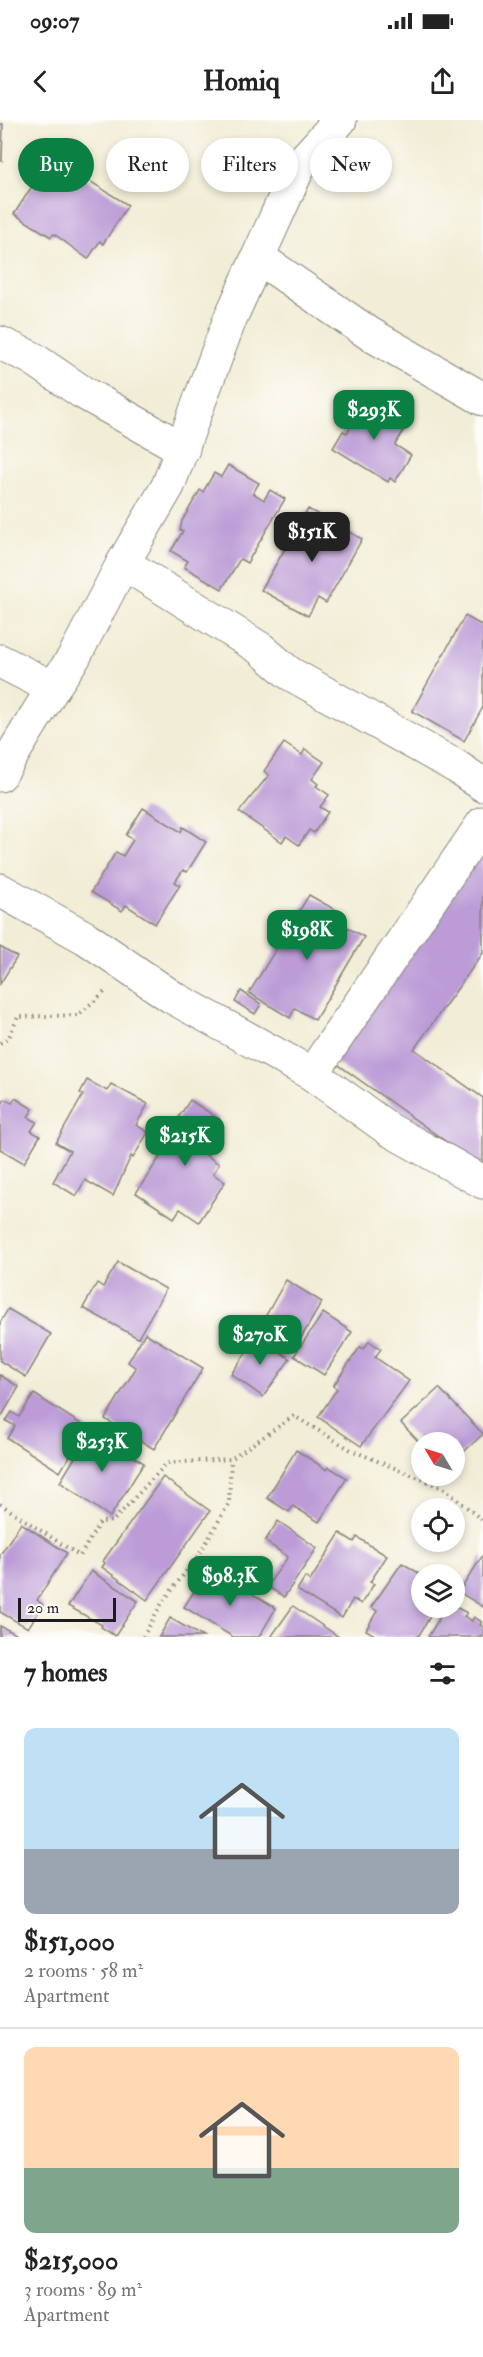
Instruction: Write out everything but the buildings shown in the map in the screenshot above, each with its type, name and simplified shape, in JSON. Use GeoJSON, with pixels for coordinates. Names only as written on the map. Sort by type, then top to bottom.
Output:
{"type":"FeatureCollection","features":[{"type":"Feature","properties":{"kind":"street"},"geometry":{"type":"LineString","coordinates":[[0,776],[74,657],[123,563],[168,486],[230,319],[300,164],[340,120]]}},
{"type":"Feature","properties":{"kind":"street"},"geometry":{"type":"LineString","coordinates":[[258,258],[370,334],[483,399]]}},
{"type":"Feature","properties":{"kind":"street"},"geometry":{"type":"LineString","coordinates":[[0,343],[32,358],[82,392],[183,449]]}},
{"type":"Feature","properties":{"kind":"street"},"geometry":{"type":"LineString","coordinates":[[123,563],[261,649],[289,673],[457,767],[483,785]]}},
{"type":"Feature","properties":{"kind":"street"},"geometry":{"type":"LineString","coordinates":[[0,661],[53,688]]}},
{"type":"Feature","properties":{"kind":"street"},"geometry":{"type":"LineString","coordinates":[[312,1074],[483,823]]}},
{"type":"Feature","properties":{"kind":"street"},"geometry":{"type":"LineString","coordinates":[[0,890],[86,938],[172,996],[312,1074],[390,1130],[483,1182]]}},
{"type":"Feature","properties":{"kind":"path"},"geometry":{"type":"LineString","coordinates":[[0,1043],[9,1037],[18,1017],[78,1015],[131,970]]}},
{"type":"Feature","properties":{"kind":"path"},"geometry":{"type":"LineString","coordinates":[[0,1504],[81,1556],[100,1522],[113,1521],[167,1463],[231,1459],[294,1416],[351,1450],[445,1489],[483,1521]]}},
{"type":"Feature","properties":{"kind":"path"},"geometry":{"type":"LineString","coordinates":[[143,1637],[162,1603],[200,1553],[229,1503],[231,1459]]}}]}
